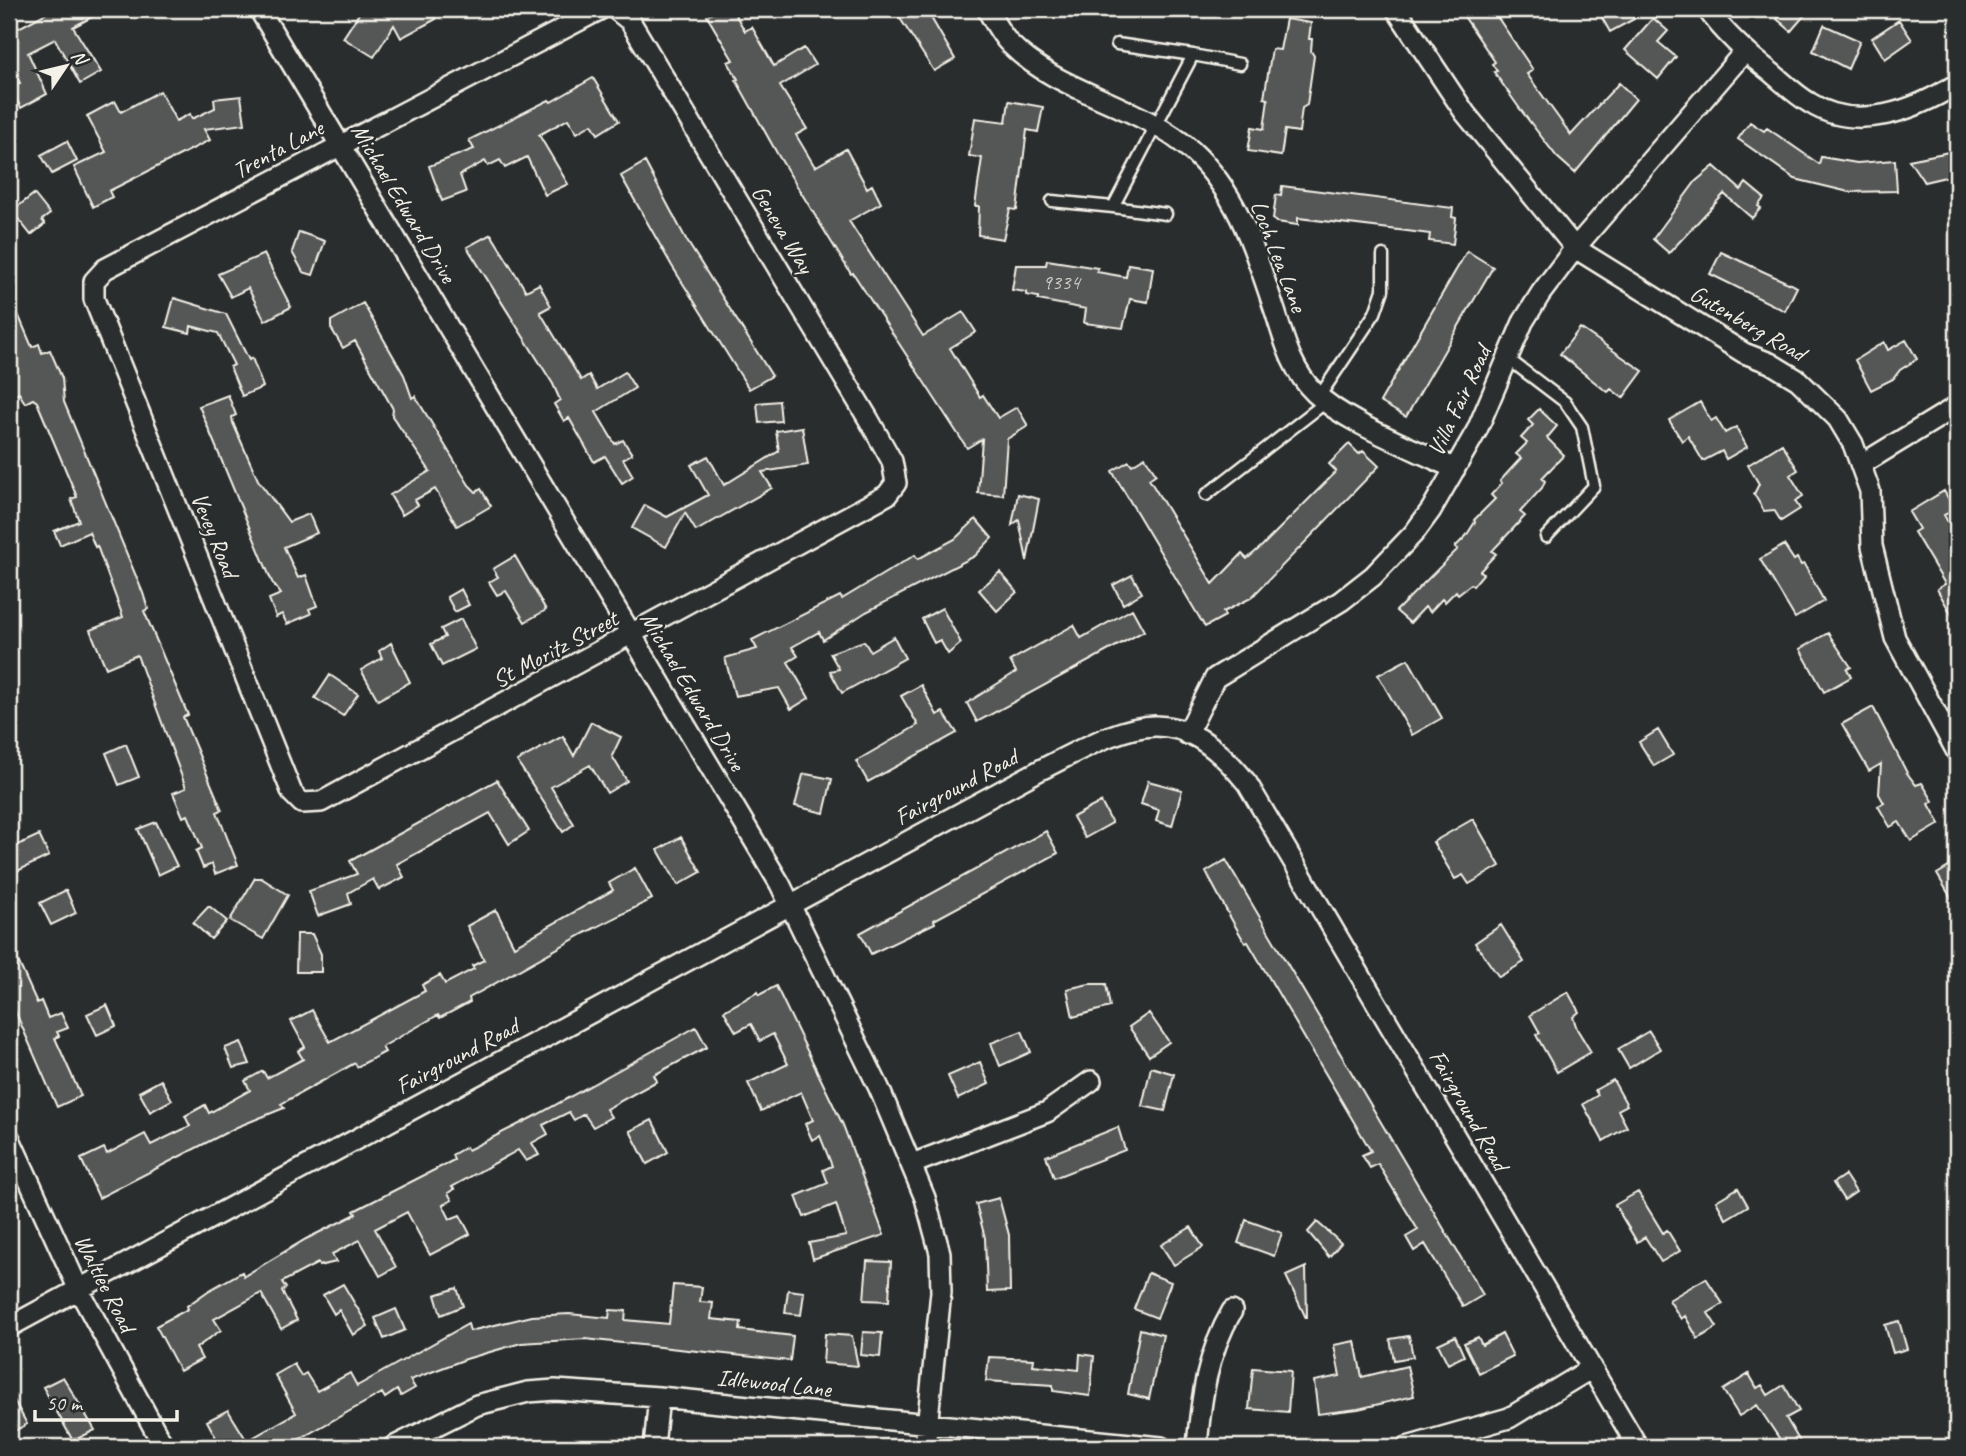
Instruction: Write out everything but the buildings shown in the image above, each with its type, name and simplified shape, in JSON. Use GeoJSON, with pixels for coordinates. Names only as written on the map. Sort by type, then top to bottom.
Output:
{"type":"FeatureCollection","features":[{"type":"Feature","properties":{"kind":"street","name":"Michael Edward Drive"},"geometry":{"type":"LineString","coordinates":[[259,9],[780,884],[850,1027],[912,1164],[934,1223],[940,1253],[941,1292],[925,1447]]}},
{"type":"Feature","properties":{"kind":"street","name":"Trenta Lane"},"geometry":{"type":"LineString","coordinates":[[94,281],[105,268],[601,9]]}},
{"type":"Feature","properties":{"kind":"street","name":"Geneva Way"},"geometry":{"type":"LineString","coordinates":[[615,9],[630,21],[869,420],[892,461],[896,483]]}},
{"type":"Feature","properties":{"kind":"street","name":"Loch Lea Lane"},"geometry":{"type":"LineString","coordinates":[[987,9],[1012,46],[1039,65],[1155,125],[1194,153],[1235,206],[1249,234],[1290,359],[1323,399],[1455,468]]}},
{"type":"Feature","properties":{"kind":"street","name":"Gutenberg Road"},"geometry":{"type":"LineString","coordinates":[[1396,9],[1465,113],[1575,248],[1744,353],[1770,363],[1798,380],[1838,419],[1862,464],[1870,491],[1872,547],[1895,638],[1957,752]]}},
{"type":"Feature","properties":{"kind":"street"},"geometry":{"type":"LineString","coordinates":[[1707,9],[1745,51],[1810,104],[1841,114],[1867,117],[1908,110],[1957,84]]}},
{"type":"Feature","properties":{"kind":"street","name":"Villa Fair Road"},"geometry":{"type":"LineString","coordinates":[[1187,734],[1216,678],[1341,601],[1373,576],[1414,533],[1477,430],[1529,312],[1575,248],[1745,51]]}},
{"type":"Feature","properties":{"kind":"street","name":"Vevey Road"},"geometry":{"type":"LineString","coordinates":[[94,281],[94,299],[292,793],[302,803]]}},
{"type":"Feature","properties":{"kind":"street"},"geometry":{"type":"LineString","coordinates":[[1862,464],[1957,406]]}},
{"type":"Feature","properties":{"kind":"street","name":"St Moritz Street"},"geometry":{"type":"LineString","coordinates":[[302,803],[321,802],[632,636],[887,495],[896,483]]}},
{"type":"Feature","properties":{"kind":"street","name":"Fairground Road"},"geometry":{"type":"LineString","coordinates":[[9,1327],[1030,775],[1108,737],[1160,723],[1208,743],[1222,754],[1265,810],[1638,1447]]}},
{"type":"Feature","properties":{"kind":"street"},"geometry":{"type":"LineString","coordinates":[[912,1164],[1047,1112],[1091,1081]]}},
{"type":"Feature","properties":{"kind":"street","name":"Waltlee Road"},"geometry":{"type":"LineString","coordinates":[[9,1137],[79,1290],[164,1447]]}},
{"type":"Feature","properties":{"kind":"street"},"geometry":{"type":"LineString","coordinates":[[1197,1447],[1202,1395],[1209,1362],[1232,1311]]}},
{"type":"Feature","properties":{"kind":"street"},"geometry":{"type":"LineString","coordinates":[[1410,1447],[1510,1418],[1592,1368]]}},
{"type":"Feature","properties":{"kind":"street","name":"Idlewood Lane"},"geometry":{"type":"LineString","coordinates":[[393,1447],[458,1412],[503,1397],[555,1390],[659,1397],[1161,1447]]}},
{"type":"Feature","properties":{"kind":"street"},"geometry":{"type":"LineString","coordinates":[[654,1447],[659,1397]]}},
{"type":"Feature","properties":{"kind":"lane"},"geometry":{"type":"LineString","coordinates":[[1117,44],[1240,64]]}},
{"type":"Feature","properties":{"kind":"lane"},"geometry":{"type":"LineString","coordinates":[[1112,207],[1193,55]]}},
{"type":"Feature","properties":{"kind":"lane"},"geometry":{"type":"LineString","coordinates":[[1052,201],[1166,214]]}},
{"type":"Feature","properties":{"kind":"lane"},"geometry":{"type":"LineString","coordinates":[[1206,495],[1323,399],[1375,313],[1382,290],[1383,255]]}},
{"type":"Feature","properties":{"kind":"lane"},"geometry":{"type":"LineString","coordinates":[[1507,358],[1565,402],[1581,427],[1594,486],[1546,537]]}}]}
